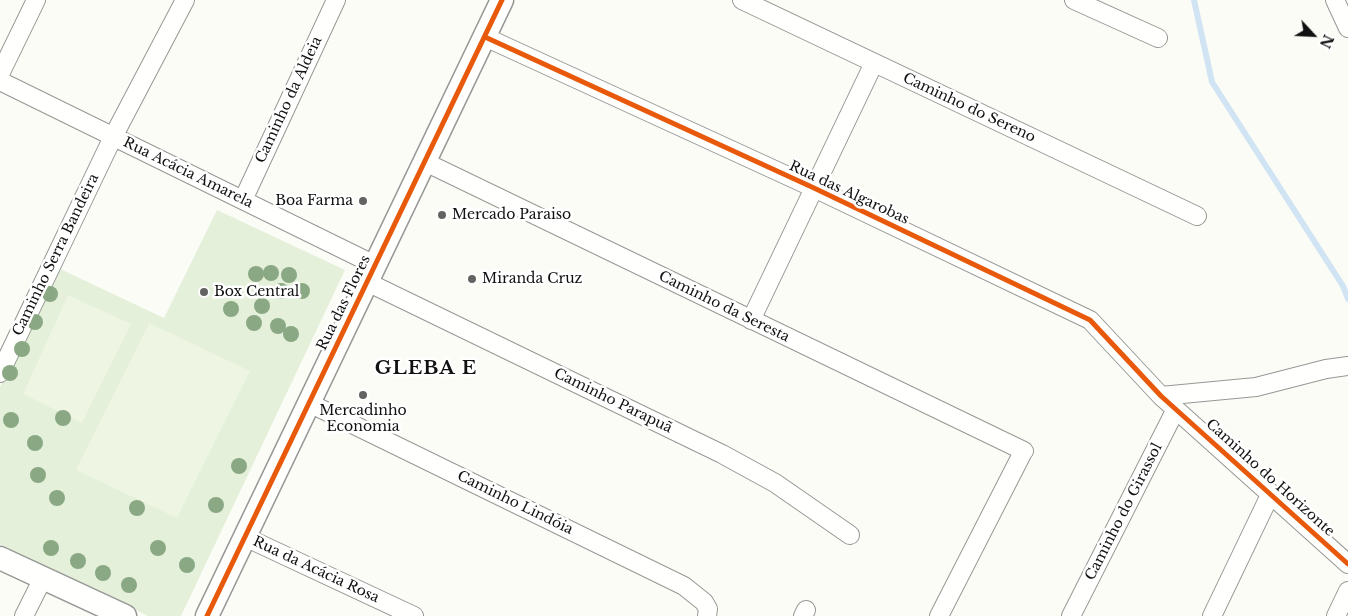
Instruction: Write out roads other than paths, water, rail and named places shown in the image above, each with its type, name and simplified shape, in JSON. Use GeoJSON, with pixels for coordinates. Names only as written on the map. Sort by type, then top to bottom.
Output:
{"type":"FeatureCollection","features":[{"type":"Feature","properties":{"kind":"street"},"geometry":{"type":"LineString","coordinates":[[0,74],[36,0]]}},
{"type":"Feature","properties":{"kind":"street","name":"Caminho Serra Bandeira"},"geometry":{"type":"LineString","coordinates":[[0,373],[113,137],[185,0]]}},
{"type":"Feature","properties":{"kind":"street","name":"Caminho da Aldeia"},"geometry":{"type":"LineString","coordinates":[[243,200],[336,0]]}},
{"type":"Feature","properties":{"kind":"street","name":"Rua das Flores"},"geometry":{"type":"LineString","coordinates":[[207,616],[502,0]]}},
{"type":"Feature","properties":{"kind":"street","name":"Caminho do Sereno"},"geometry":{"type":"LineString","coordinates":[[742,0],[1196,216]]}},
{"type":"Feature","properties":{"kind":"street"},"geometry":{"type":"LineString","coordinates":[[1074,0],[1158,38]]}},
{"type":"Feature","properties":{"kind":"street"},"geometry":{"type":"LineString","coordinates":[[1335,0],[1348,28]]}},
{"type":"Feature","properties":{"kind":"street","name":"Rua das Algarobas"},"geometry":{"type":"LineString","coordinates":[[485,37],[814,188],[1090,320],[1176,409]]}},
{"type":"Feature","properties":{"kind":"street"},"geometry":{"type":"LineString","coordinates":[[751,320],[874,62]]}},
{"type":"Feature","properties":{"kind":"street","name":"Rua Acácia Amarela"},"geometry":{"type":"LineString","coordinates":[[0,81],[243,200],[371,273]]}},
{"type":"Feature","properties":{"kind":"street","name":"Caminho da Seresta"},"geometry":{"type":"LineString","coordinates":[[425,162],[1023,452],[939,616]]}},
{"type":"Feature","properties":{"kind":"street","name":"Caminho Parapuã"},"geometry":{"type":"LineString","coordinates":[[371,273],[730,459],[796,496],[850,535]]}},
{"type":"Feature","properties":{"kind":"street"},"geometry":{"type":"LineString","coordinates":[[1162,396],[1256,387],[1326,369],[1347,366]]}},
{"type":"Feature","properties":{"kind":"street","name":"Caminho Lindóia"},"geometry":{"type":"LineString","coordinates":[[309,403],[684,586],[704,602],[708,609],[707,616]]}},
{"type":"Feature","properties":{"kind":"street","name":"Caminho do Horizonte"},"geometry":{"type":"LineString","coordinates":[[1176,409],[1348,564]]}},
{"type":"Feature","properties":{"kind":"street","name":"Caminho do Girassol"},"geometry":{"type":"LineString","coordinates":[[1071,616],[1176,409]]}},
{"type":"Feature","properties":{"kind":"street"},"geometry":{"type":"LineString","coordinates":[[1212,616],[1271,493]]}},
{"type":"Feature","properties":{"kind":"street","name":"Rua da Acácia Rosa"},"geometry":{"type":"LineString","coordinates":[[245,537],[395,612],[414,616]]}},
{"type":"Feature","properties":{"kind":"street"},"geometry":{"type":"LineString","coordinates":[[0,558],[125,616]]}},
{"type":"Feature","properties":{"kind":"street"},"geometry":{"type":"LineString","coordinates":[[24,616],[42,578]]}},
{"type":"Feature","properties":{"kind":"street"},"geometry":{"type":"LineString","coordinates":[[1336,616],[1348,591]]}},
{"type":"Feature","properties":{"kind":"waterway"},"geometry":{"type":"LineString","coordinates":[[1194,0],[1212,82],[1343,286],[1348,299]]}},
{"type":"Feature","properties":{"kind":"place","name":"Boa Farma"},"geometry":{"type":"Point","coordinates":[363,201]}},
{"type":"Feature","properties":{"kind":"place","name":"Mercado Paraiso"},"geometry":{"type":"Point","coordinates":[442,215]}},
{"type":"Feature","properties":{"kind":"place","name":"Miranda Cruz"},"geometry":{"type":"Point","coordinates":[472,279]}},
{"type":"Feature","properties":{"kind":"place","name":"Box Central"},"geometry":{"type":"Point","coordinates":[204,292]}},
{"type":"Feature","properties":{"kind":"place","name":"Mercadinho Economia"},"geometry":{"type":"Point","coordinates":[363,395]}},
{"type":"Feature","properties":{"kind":"district","name":"GLEBA E"},"geometry":{"type":"Point","coordinates":[426,369]}}]}
